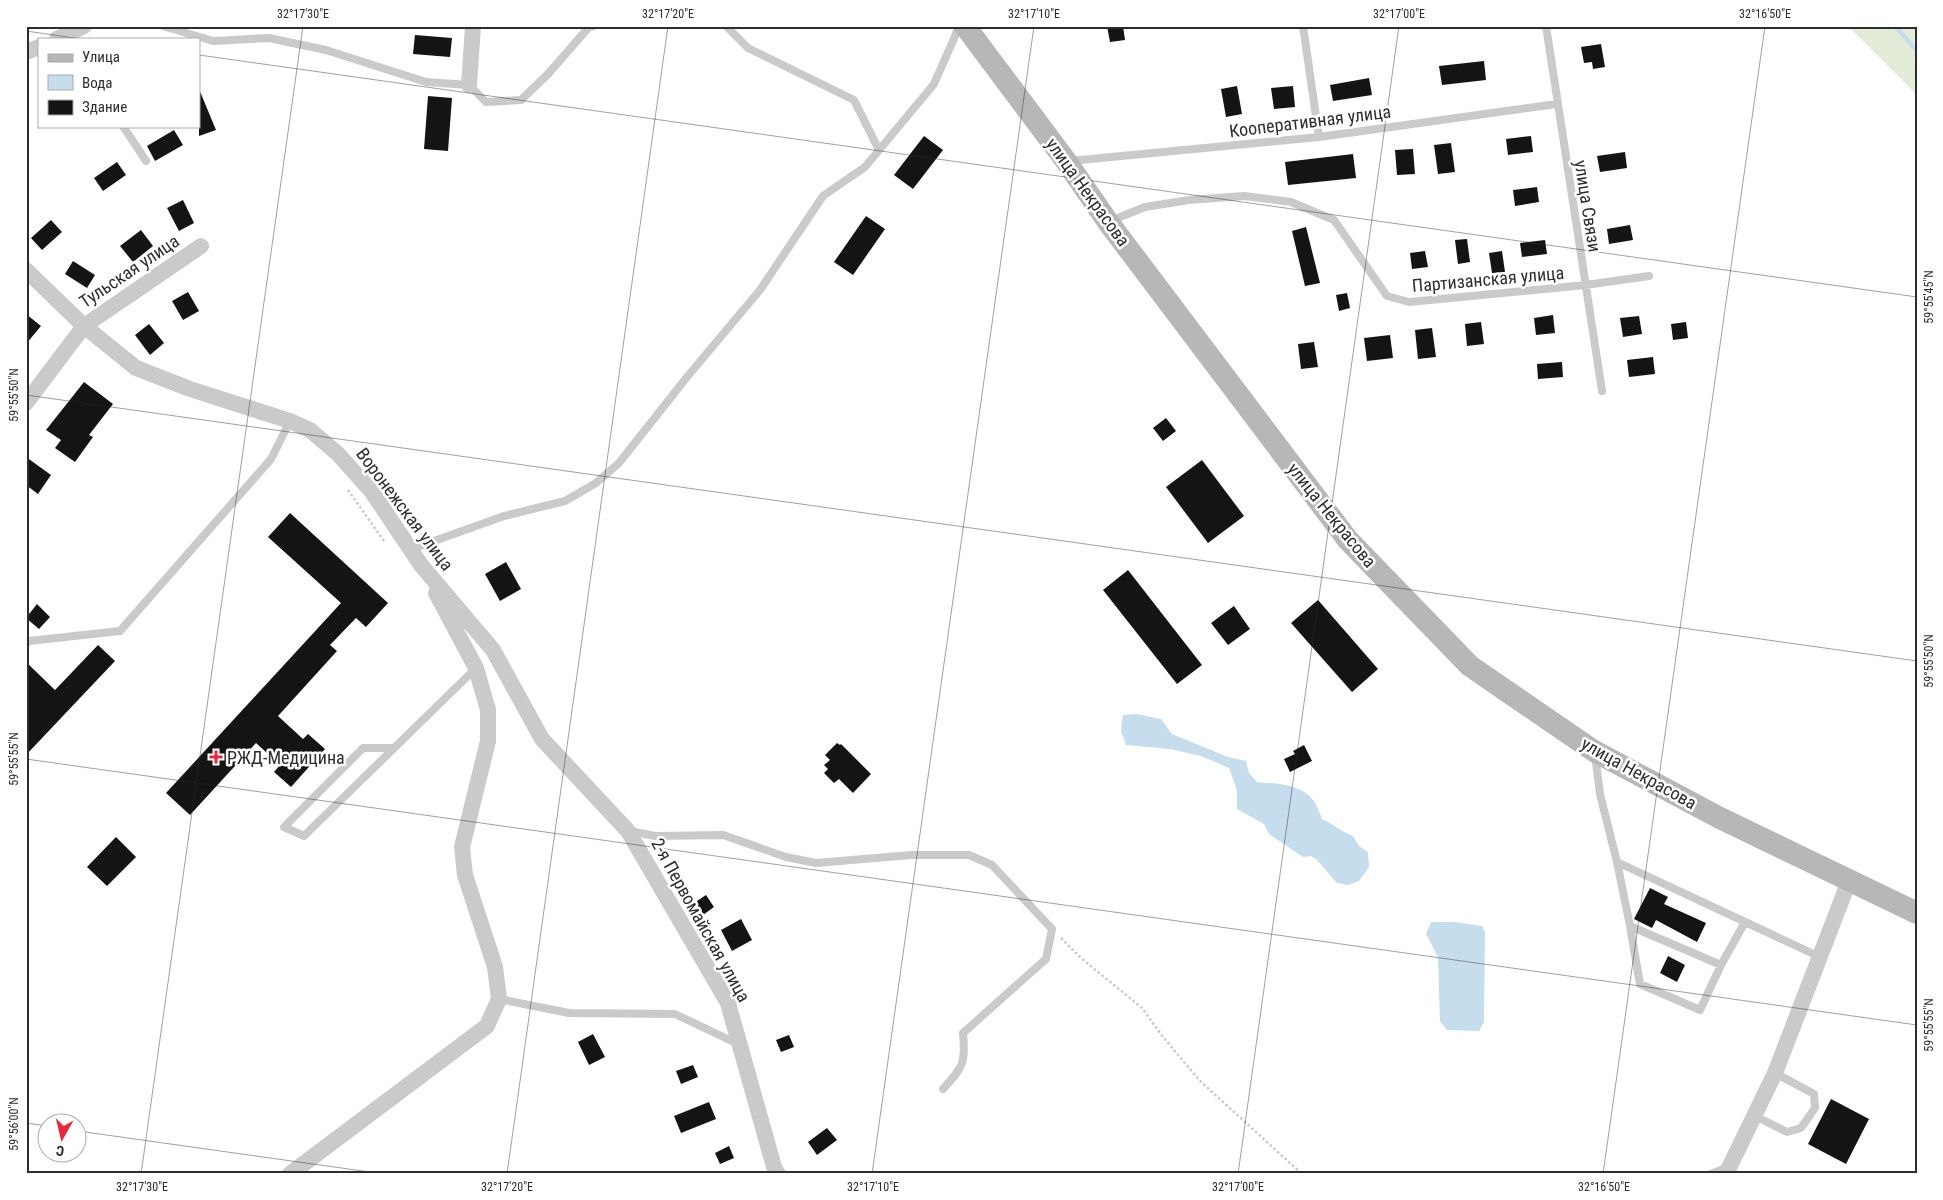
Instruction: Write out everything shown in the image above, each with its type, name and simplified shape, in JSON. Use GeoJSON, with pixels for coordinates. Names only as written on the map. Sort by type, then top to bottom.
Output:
{"type":"FeatureCollection","features":[{"type":"Feature","properties":{"kind":"main road","name":"улица Некрасова"},"geometry":{"type":"LineString","coordinates":[[965,26],[1066,161],[1108,222],[1348,540],[1470,666],[1594,751],[1720,818],[1917,913]]}},
{"type":"Feature","properties":{"kind":"street"},"geometry":{"type":"LineString","coordinates":[[62,38],[84,26]]}},
{"type":"Feature","properties":{"kind":"street"},"geometry":{"type":"LineString","coordinates":[[470,85],[473,26]]}},
{"type":"Feature","properties":{"kind":"street"},"geometry":{"type":"LineString","coordinates":[[26,52],[38,47]]}},
{"type":"Feature","properties":{"kind":"street","name":"Тульская улица"},"geometry":{"type":"LineString","coordinates":[[26,403],[84,326],[201,246]]}},
{"type":"Feature","properties":{"kind":"street","name":"Воронежская улица"},"geometry":{"type":"LineString","coordinates":[[26,270],[84,326],[136,368],[190,389],[290,420],[310,430],[338,454],[372,492],[409,550],[493,650],[542,739],[628,831]]}},
{"type":"Feature","properties":{"kind":"street"},"geometry":{"type":"LineString","coordinates":[[290,1174],[487,1026],[499,999],[495,968],[464,875],[462,848],[488,741],[488,710],[476,668],[421,565]]}},
{"type":"Feature","properties":{"kind":"street","name":"2-я Первомайская улица"},"geometry":{"type":"LineString","coordinates":[[628,831],[728,1003],[774,1167],[778,1174]]}},
{"type":"Feature","properties":{"kind":"street"},"geometry":{"type":"LineString","coordinates":[[1728,1170],[1775,1073],[1849,881]]}},
{"type":"Feature","properties":{"kind":"lane"},"geometry":{"type":"LineString","coordinates":[[163,26],[213,42],[269,38],[326,50],[426,82],[470,85],[486,102],[521,100],[593,26]]}},
{"type":"Feature","properties":{"kind":"lane"},"geometry":{"type":"LineString","coordinates":[[726,26],[748,48],[854,100],[878,150]]}},
{"type":"Feature","properties":{"kind":"lane"},"geometry":{"type":"LineString","coordinates":[[409,550],[504,516],[565,501],[596,483],[619,464],[687,377],[760,290],[823,196],[865,167],[934,84],[958,26]]}},
{"type":"Feature","properties":{"kind":"lane"},"geometry":{"type":"LineString","coordinates":[[1303,26],[1319,137]]}},
{"type":"Feature","properties":{"kind":"lane","name":"улица Связи"},"geometry":{"type":"LineString","coordinates":[[1546,26],[1602,390]]}},
{"type":"Feature","properties":{"kind":"lane","name":"Кооперативная улица"},"geometry":{"type":"LineString","coordinates":[[1066,161],[1319,137],[1557,104]]}},
{"type":"Feature","properties":{"kind":"lane"},"geometry":{"type":"LineString","coordinates":[[124,128],[146,161]]}},
{"type":"Feature","properties":{"kind":"lane","name":"Партизанская улица"},"geometry":{"type":"LineString","coordinates":[[1108,222],[1145,208],[1189,200],[1244,196],[1291,202],[1334,220],[1387,296],[1409,302],[1586,285],[1649,276]]}},
{"type":"Feature","properties":{"kind":"lane"},"geometry":{"type":"LineString","coordinates":[[26,644],[29,641],[120,631],[271,459],[290,420]]}},
{"type":"Feature","properties":{"kind":"lane"},"geometry":{"type":"LineString","coordinates":[[394,748],[363,748],[284,828],[304,836],[476,668]]}},
{"type":"Feature","properties":{"kind":"lane"},"geometry":{"type":"LineString","coordinates":[[1594,751],[1600,794],[1617,862],[1640,984],[1700,1010],[1721,965],[1745,922]]}},
{"type":"Feature","properties":{"kind":"lane"},"geometry":{"type":"LineString","coordinates":[[628,831],[655,836],[724,835],[786,857],[816,863],[911,855],[969,855],[992,864],[1052,929],[1046,959],[964,1033],[965,1050],[960,1070],[943,1089]]}},
{"type":"Feature","properties":{"kind":"lane"},"geometry":{"type":"LineString","coordinates":[[1617,862],[1820,957]]}},
{"type":"Feature","properties":{"kind":"lane"},"geometry":{"type":"LineString","coordinates":[[1630,926],[1721,965]]}},
{"type":"Feature","properties":{"kind":"lane"},"geometry":{"type":"LineString","coordinates":[[499,999],[570,1013],[675,1014],[740,1045]]}},
{"type":"Feature","properties":{"kind":"lane"},"geometry":{"type":"LineString","coordinates":[[1754,1116],[1787,1132],[1801,1128],[1815,1108],[1814,1094],[1775,1073]]}},
{"type":"Feature","properties":{"kind":"lane"},"geometry":{"type":"LineString","coordinates":[[1711,1174],[1728,1170]]}},
{"type":"Feature","properties":{"kind":"path"},"geometry":{"type":"LineString","coordinates":[[346,488],[385,543]]}},
{"type":"Feature","properties":{"kind":"path"},"geometry":{"type":"LineString","coordinates":[[1052,929],[1081,958],[1142,1008],[1163,1038],[1200,1081],[1302,1174]]}},
{"type":"Feature","properties":{"kind":"green space"},"geometry":{"type":"Polygon","coordinates":[[[1848,26],[1917,26],[1917,95],[1848,26]]]}},
{"type":"Feature","properties":{"kind":"water"},"geometry":{"type":"Polygon","coordinates":[[[1137,714],[1161,719],[1172,734],[1228,757],[1246,761],[1249,773],[1257,782],[1280,784],[1302,791],[1314,801],[1322,819],[1353,836],[1359,846],[1368,852],[1369,867],[1359,881],[1348,885],[1337,883],[1317,860],[1311,856],[1303,857],[1269,834],[1264,824],[1237,809],[1237,790],[1229,768],[1201,756],[1170,749],[1126,745],[1121,731],[1123,715],[1137,714]]]}},
{"type":"Feature","properties":{"kind":"water"},"geometry":{"type":"Polygon","coordinates":[[[1431,922],[1454,922],[1482,926],[1485,932],[1484,1022],[1479,1031],[1447,1030],[1440,1021],[1438,957],[1426,934],[1431,922]]]}},
{"type":"Feature","properties":{"kind":"building"},"geometry":{"type":"Polygon","coordinates":[[[1107,26],[1123,26],[1125,40],[1110,42],[1107,26]]]}},
{"type":"Feature","properties":{"kind":"building"},"geometry":{"type":"Polygon","coordinates":[[[415,35],[452,38],[450,57],[413,54],[415,35]]]}},
{"type":"Feature","properties":{"kind":"building"},"geometry":{"type":"Polygon","coordinates":[[[1601,44],[1605,67],[1593,69],[1592,62],[1584,63],[1581,47],[1601,44]]]}},
{"type":"Feature","properties":{"kind":"building"},"geometry":{"type":"Polygon","coordinates":[[[1484,61],[1486,80],[1442,85],[1439,66],[1484,61]]]}},
{"type":"Feature","properties":{"kind":"building"},"geometry":{"type":"Polygon","coordinates":[[[1369,78],[1372,95],[1333,101],[1330,85],[1369,78]]]}},
{"type":"Feature","properties":{"kind":"building"},"geometry":{"type":"Polygon","coordinates":[[[1237,86],[1242,114],[1226,117],[1221,89],[1237,86]]]}},
{"type":"Feature","properties":{"kind":"building"},"geometry":{"type":"Polygon","coordinates":[[[1293,86],[1295,107],[1274,109],[1271,88],[1293,86]]]}},
{"type":"Feature","properties":{"kind":"building"},"geometry":{"type":"Polygon","coordinates":[[[200,91],[216,130],[199,136],[200,128],[200,91]]]}},
{"type":"Feature","properties":{"kind":"building"},"geometry":{"type":"Polygon","coordinates":[[[428,96],[452,98],[448,151],[424,149],[428,96]]]}},
{"type":"Feature","properties":{"kind":"building"},"geometry":{"type":"Polygon","coordinates":[[[174,130],[183,145],[155,161],[147,146],[174,130]]]}},
{"type":"Feature","properties":{"kind":"building"},"geometry":{"type":"Polygon","coordinates":[[[924,136],[943,150],[913,189],[894,175],[924,136]]]}},
{"type":"Feature","properties":{"kind":"building"},"geometry":{"type":"Polygon","coordinates":[[[1531,136],[1533,152],[1508,155],[1506,139],[1531,136]]]}},
{"type":"Feature","properties":{"kind":"building"},"geometry":{"type":"Polygon","coordinates":[[[1451,143],[1455,172],[1438,174],[1434,145],[1451,143]]]}},
{"type":"Feature","properties":{"kind":"building"},"geometry":{"type":"Polygon","coordinates":[[[1413,149],[1415,174],[1397,175],[1395,150],[1413,149]]]}},
{"type":"Feature","properties":{"kind":"building"},"geometry":{"type":"Polygon","coordinates":[[[1625,152],[1627,168],[1600,172],[1597,156],[1625,152]]]}},
{"type":"Feature","properties":{"kind":"building"},"geometry":{"type":"Polygon","coordinates":[[[1353,154],[1356,178],[1288,185],[1285,162],[1353,154]]]}},
{"type":"Feature","properties":{"kind":"building"},"geometry":{"type":"Polygon","coordinates":[[[117,162],[126,175],[103,191],[94,178],[117,162]]]}},
{"type":"Feature","properties":{"kind":"building"},"geometry":{"type":"Polygon","coordinates":[[[1537,187],[1539,202],[1515,206],[1513,190],[1537,187]]]}},
{"type":"Feature","properties":{"kind":"building"},"geometry":{"type":"Polygon","coordinates":[[[183,200],[194,223],[179,231],[167,208],[183,200]]]}},
{"type":"Feature","properties":{"kind":"building"},"geometry":{"type":"Polygon","coordinates":[[[866,216],[885,229],[853,275],[834,262],[866,216]]]}},
{"type":"Feature","properties":{"kind":"building"},"geometry":{"type":"Polygon","coordinates":[[[51,220],[62,232],[42,250],[31,238],[51,220]]]}},
{"type":"Feature","properties":{"kind":"building"},"geometry":{"type":"Polygon","coordinates":[[[1630,225],[1633,240],[1609,244],[1607,229],[1630,225]]]}},
{"type":"Feature","properties":{"kind":"building"},"geometry":{"type":"Polygon","coordinates":[[[1306,227],[1320,283],[1305,286],[1292,231],[1306,227]]]}},
{"type":"Feature","properties":{"kind":"building"},"geometry":{"type":"Polygon","coordinates":[[[141,230],[153,246],[133,262],[120,246],[141,230]]]}},
{"type":"Feature","properties":{"kind":"building"},"geometry":{"type":"Polygon","coordinates":[[[1467,239],[1470,262],[1458,264],[1455,240],[1467,239]]]}},
{"type":"Feature","properties":{"kind":"building"},"geometry":{"type":"Polygon","coordinates":[[[1545,240],[1547,254],[1522,257],[1520,243],[1545,240]]]}},
{"type":"Feature","properties":{"kind":"building"},"geometry":{"type":"Polygon","coordinates":[[[1425,251],[1428,267],[1412,269],[1410,253],[1425,251]]]}},
{"type":"Feature","properties":{"kind":"building"},"geometry":{"type":"Polygon","coordinates":[[[1502,251],[1505,272],[1492,273],[1489,253],[1502,251]]]}},
{"type":"Feature","properties":{"kind":"building"},"geometry":{"type":"Polygon","coordinates":[[[73,261],[95,275],[87,288],[65,274],[73,261]]]}},
{"type":"Feature","properties":{"kind":"building"},"geometry":{"type":"Polygon","coordinates":[[[188,292],[199,311],[183,320],[172,301],[188,292]]]}},
{"type":"Feature","properties":{"kind":"building"},"geometry":{"type":"Polygon","coordinates":[[[1347,293],[1350,308],[1339,311],[1336,295],[1347,293]]]}},
{"type":"Feature","properties":{"kind":"building"},"geometry":{"type":"Polygon","coordinates":[[[26,314],[41,326],[26,344],[26,314]]]}},
{"type":"Feature","properties":{"kind":"building"},"geometry":{"type":"Polygon","coordinates":[[[1553,315],[1555,333],[1536,335],[1534,318],[1553,315]]]}},
{"type":"Feature","properties":{"kind":"building"},"geometry":{"type":"Polygon","coordinates":[[[1639,316],[1642,334],[1623,337],[1620,318],[1639,316]]]}},
{"type":"Feature","properties":{"kind":"building"},"geometry":{"type":"Polygon","coordinates":[[[1481,322],[1484,344],[1467,346],[1465,324],[1481,322]]]}},
{"type":"Feature","properties":{"kind":"building"},"geometry":{"type":"Polygon","coordinates":[[[1686,322],[1688,338],[1673,340],[1671,324],[1686,322]]]}},
{"type":"Feature","properties":{"kind":"building"},"geometry":{"type":"Polygon","coordinates":[[[149,324],[164,343],[150,355],[135,335],[149,324]]]}},
{"type":"Feature","properties":{"kind":"building"},"geometry":{"type":"Polygon","coordinates":[[[1432,328],[1436,357],[1418,359],[1415,330],[1432,328]]]}},
{"type":"Feature","properties":{"kind":"building"},"geometry":{"type":"Polygon","coordinates":[[[1390,335],[1393,358],[1367,361],[1364,338],[1390,335]]]}},
{"type":"Feature","properties":{"kind":"building"},"geometry":{"type":"Polygon","coordinates":[[[1314,342],[1318,367],[1301,369],[1298,344],[1314,342]]]}},
{"type":"Feature","properties":{"kind":"building"},"geometry":{"type":"Polygon","coordinates":[[[1653,357],[1655,374],[1629,377],[1627,360],[1653,357]]]}},
{"type":"Feature","properties":{"kind":"building"},"geometry":{"type":"Polygon","coordinates":[[[1562,362],[1563,377],[1538,379],[1537,364],[1562,362]]]}},
{"type":"Feature","properties":{"kind":"building"},"geometry":{"type":"Polygon","coordinates":[[[84,382],[113,404],[89,435],[93,437],[75,462],[55,448],[61,440],[46,430],[84,382]]]}},
{"type":"Feature","properties":{"kind":"building"},"geometry":{"type":"Polygon","coordinates":[[[1166,418],[1176,431],[1163,441],[1153,428],[1166,418]]]}},
{"type":"Feature","properties":{"kind":"building"},"geometry":{"type":"Polygon","coordinates":[[[26,457],[51,475],[38,494],[26,485],[26,457]]]}},
{"type":"Feature","properties":{"kind":"building"},"geometry":{"type":"Polygon","coordinates":[[[1202,460],[1244,516],[1208,543],[1166,487],[1202,460]]]}},
{"type":"Feature","properties":{"kind":"building"},"geometry":{"type":"Polygon","coordinates":[[[290,513],[388,603],[366,627],[356,618],[330,645],[337,651],[278,716],[303,739],[308,734],[325,749],[291,787],[274,772],[280,765],[256,743],[190,815],[166,793],[341,603],[268,537],[290,513]]]}},
{"type":"Feature","properties":{"kind":"building"},"geometry":{"type":"Polygon","coordinates":[[[506,562],[521,589],[500,601],[485,574],[506,562]]]}},
{"type":"Feature","properties":{"kind":"building"},"geometry":{"type":"Polygon","coordinates":[[[1128,570],[1202,665],[1177,684],[1103,590],[1128,570]]]}},
{"type":"Feature","properties":{"kind":"building"},"geometry":{"type":"Polygon","coordinates":[[[1318,600],[1378,669],[1352,692],[1291,623],[1318,600]]]}},
{"type":"Feature","properties":{"kind":"building"},"geometry":{"type":"Polygon","coordinates":[[[37,604],[50,617],[39,629],[26,618],[37,604]]]}},
{"type":"Feature","properties":{"kind":"building"},"geometry":{"type":"Polygon","coordinates":[[[1234,606],[1250,629],[1228,645],[1211,623],[1234,606]]]}},
{"type":"Feature","properties":{"kind":"building"},"geometry":{"type":"Polygon","coordinates":[[[98,645],[115,661],[26,755],[26,662],[55,690],[98,645]]]}},
{"type":"Feature","properties":{"kind":"building"},"geometry":{"type":"Polygon","coordinates":[[[837,743],[841,744],[871,774],[853,793],[839,779],[834,783],[824,773],[828,769],[824,765],[830,760],[825,755],[837,743]]]}},
{"type":"Feature","properties":{"kind":"building"},"geometry":{"type":"Polygon","coordinates":[[[1304,745],[1312,761],[1290,772],[1284,759],[1295,754],[1293,751],[1304,745]]]}},
{"type":"Feature","properties":{"kind":"building"},"geometry":{"type":"Polygon","coordinates":[[[116,837],[136,857],[107,886],[87,867],[116,837]]]}},
{"type":"Feature","properties":{"kind":"building"},"geometry":{"type":"Polygon","coordinates":[[[1650,888],[1668,897],[1664,904],[1706,923],[1697,942],[1656,920],[1652,928],[1634,919],[1650,888]]]}},
{"type":"Feature","properties":{"kind":"building"},"geometry":{"type":"Polygon","coordinates":[[[706,895],[714,907],[703,915],[694,903],[706,895]]]}},
{"type":"Feature","properties":{"kind":"building"},"geometry":{"type":"Polygon","coordinates":[[[741,919],[752,940],[732,951],[721,930],[741,919]]]}},
{"type":"Feature","properties":{"kind":"building"},"geometry":{"type":"Polygon","coordinates":[[[1668,956],[1685,965],[1677,982],[1660,973],[1668,956]]]}},
{"type":"Feature","properties":{"kind":"building"},"geometry":{"type":"Polygon","coordinates":[[[593,1034],[605,1057],[589,1065],[578,1042],[593,1034]]]}},
{"type":"Feature","properties":{"kind":"building"},"geometry":{"type":"Polygon","coordinates":[[[789,1035],[794,1047],[781,1052],[776,1040],[789,1035]]]}},
{"type":"Feature","properties":{"kind":"building"},"geometry":{"type":"Polygon","coordinates":[[[693,1065],[698,1077],[681,1084],[676,1071],[693,1065]]]}},
{"type":"Feature","properties":{"kind":"building"},"geometry":{"type":"Polygon","coordinates":[[[1831,1099],[1869,1119],[1846,1164],[1808,1144],[1831,1099]]]}},
{"type":"Feature","properties":{"kind":"building"},"geometry":{"type":"Polygon","coordinates":[[[709,1102],[716,1119],[681,1133],[674,1116],[709,1102]]]}},
{"type":"Feature","properties":{"kind":"building"},"geometry":{"type":"Polygon","coordinates":[[[827,1128],[837,1140],[817,1155],[808,1142],[827,1128]]]}},
{"type":"Feature","properties":{"kind":"building"},"geometry":{"type":"Polygon","coordinates":[[[729,1146],[734,1158],[720,1164],[715,1153],[729,1146]]]}},
{"type":"Feature","properties":{"kind":"waterway"},"geometry":{"type":"LineString","coordinates":[[1895,26],[1917,51]]}},
{"type":"Feature","properties":{"kind":"place","name":"РЖД-Медицина"},"geometry":{"type":"Point","coordinates":[216,757]}}]}
